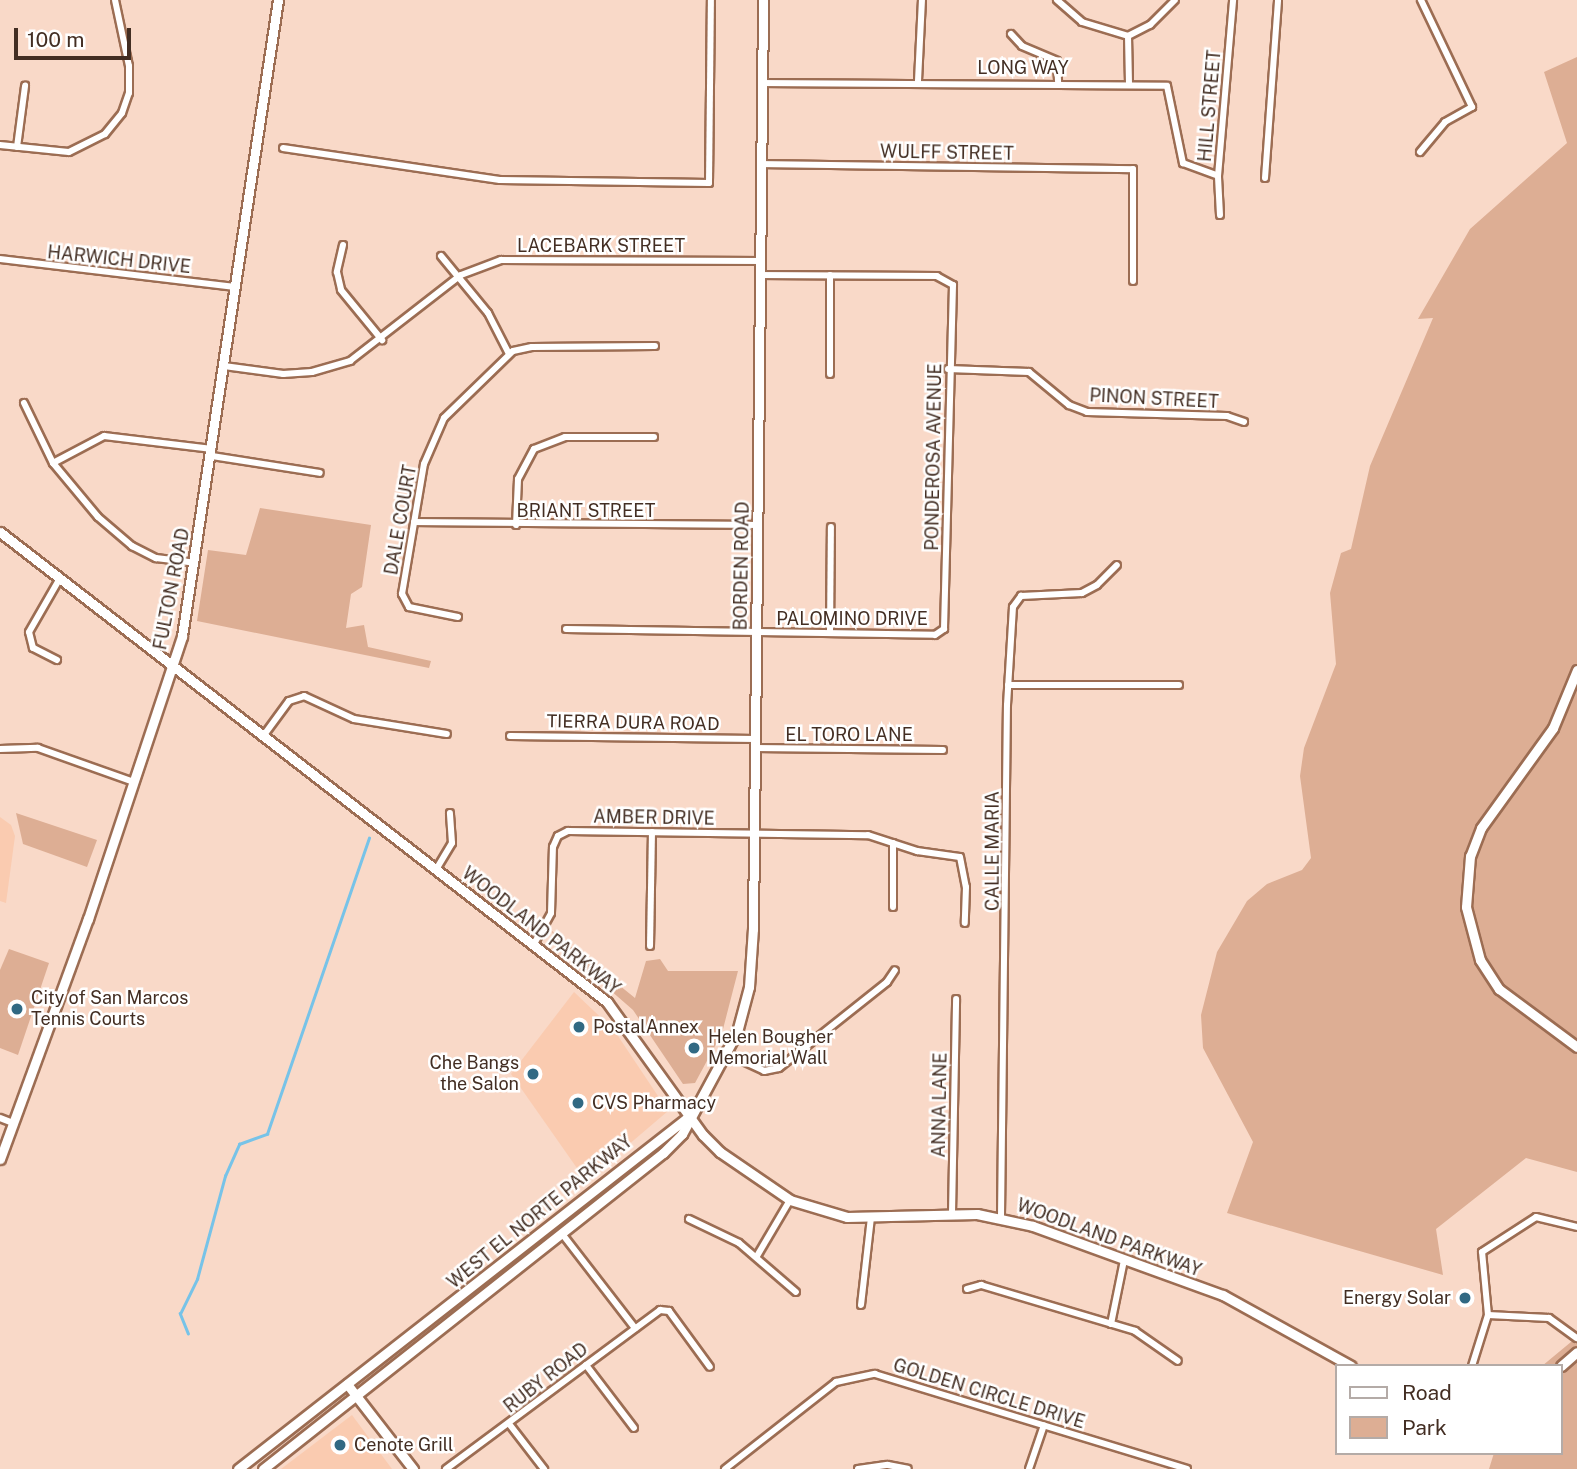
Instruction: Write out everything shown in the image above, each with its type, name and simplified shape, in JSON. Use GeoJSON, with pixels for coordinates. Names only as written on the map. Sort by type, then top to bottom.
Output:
{"type":"FeatureCollection","features":[{"type":"Feature","properties":{"kind":"main road","name":"FULTON ROAD"},"geometry":{"type":"LineString","coordinates":[[0,1159],[134,782],[173,664],[195,563],[278,0]]}},
{"type":"Feature","properties":{"kind":"main road","name":"BORDEN ROAD"},"geometry":{"type":"LineString","coordinates":[[688,1117],[729,1054],[752,968],[762,0]]}},
{"type":"Feature","properties":{"kind":"main road","name":"WOODLAND PARKWAY"},"geometry":{"type":"LineString","coordinates":[[0,531],[437,868],[621,1015],[688,1117],[720,1152],[790,1200],[822,1213],[871,1217],[952,1213],[1001,1216],[1223,1295],[1347,1364]]}},
{"type":"Feature","properties":{"kind":"main road"},"geometry":{"type":"LineString","coordinates":[[1577,670],[1553,728],[1481,828],[1470,856],[1466,907],[1480,960],[1499,989],[1577,1047]]}},
{"type":"Feature","properties":{"kind":"main road","name":"WEST EL NORTE PARKWAY"},"geometry":{"type":"LineString","coordinates":[[262,1469],[563,1235],[663,1153],[682,1134],[688,1117]]}},
{"type":"Feature","properties":{"kind":"main road","name":"WEST EL NORTE PARKWAY"},"geometry":{"type":"LineString","coordinates":[[238,1469],[688,1117]]}},
{"type":"Feature","properties":{"kind":"main road"},"geometry":{"type":"LineString","coordinates":[[1563,1364],[1577,1352]]}},
{"type":"Feature","properties":{"kind":"main road"},"geometry":{"type":"LineString","coordinates":[[347,1384],[413,1469]]}},
{"type":"Feature","properties":{"kind":"street"},"geometry":{"type":"LineString","coordinates":[[0,145],[69,152],[105,134],[122,113],[129,93],[129,66],[115,0]]}},
{"type":"Feature","properties":{"kind":"street"},"geometry":{"type":"LineString","coordinates":[[283,148],[500,180],[709,183],[711,0]]}},
{"type":"Feature","properties":{"kind":"street"},"geometry":{"type":"LineString","coordinates":[[918,81],[922,0]]}},
{"type":"Feature","properties":{"kind":"street"},"geometry":{"type":"LineString","coordinates":[[1057,0],[1082,22],[1128,36],[1150,25],[1175,0]]}},
{"type":"Feature","properties":{"kind":"street","name":"HILL STREET"},"geometry":{"type":"LineString","coordinates":[[1220,215],[1218,176],[1233,0]]}},
{"type":"Feature","properties":{"kind":"street"},"geometry":{"type":"LineString","coordinates":[[1265,178],[1278,0]]}},
{"type":"Feature","properties":{"kind":"street"},"geometry":{"type":"LineString","coordinates":[[1420,152],[1445,122],[1472,107],[1421,0]]}},
{"type":"Feature","properties":{"kind":"street"},"geometry":{"type":"LineString","coordinates":[[1011,34],[1022,46],[1057,61],[1058,82]]}},
{"type":"Feature","properties":{"kind":"street"},"geometry":{"type":"LineString","coordinates":[[1128,36],[1129,83]]}},
{"type":"Feature","properties":{"kind":"street","name":"LONG WAY"},"geometry":{"type":"LineString","coordinates":[[762,83],[1058,82],[1167,86],[1184,163],[1218,176]]}},
{"type":"Feature","properties":{"kind":"street"},"geometry":{"type":"LineString","coordinates":[[17,147],[24,86]]}},
{"type":"Feature","properties":{"kind":"street","name":"WULFF STREET"},"geometry":{"type":"LineString","coordinates":[[761,164],[1133,169],[1133,281]]}},
{"type":"Feature","properties":{"kind":"street"},"geometry":{"type":"LineString","coordinates":[[343,245],[337,272],[341,290],[382,340]]}},
{"type":"Feature","properties":{"kind":"street"},"geometry":{"type":"LineString","coordinates":[[441,256],[461,275],[488,313],[509,354],[532,347],[655,345]]}},
{"type":"Feature","properties":{"kind":"street","name":"HARWICH DRIVE"},"geometry":{"type":"LineString","coordinates":[[0,258],[236,286]]}},
{"type":"Feature","properties":{"kind":"street","name":"LACEBARK STREET"},"geometry":{"type":"LineString","coordinates":[[224,366],[284,374],[312,372],[349,361],[382,340],[461,275],[501,260],[760,261]]}},
{"type":"Feature","properties":{"kind":"street"},"geometry":{"type":"LineString","coordinates":[[760,275],[830,275],[830,374]]}},
{"type":"Feature","properties":{"kind":"street","name":"PONDEROSA AVENUE"},"geometry":{"type":"LineString","coordinates":[[830,275],[937,276],[953,285],[956,295],[948,369],[944,629]]}},
{"type":"Feature","properties":{"kind":"street","name":"DALE COURT"},"geometry":{"type":"LineString","coordinates":[[458,617],[409,607],[404,601],[424,464],[444,418],[509,354]]}},
{"type":"Feature","properties":{"kind":"street","name":"PINON STREET"},"geometry":{"type":"LineString","coordinates":[[948,369],[1030,372],[1069,405],[1087,412],[1227,416],[1244,422]]}},
{"type":"Feature","properties":{"kind":"street"},"geometry":{"type":"LineString","coordinates":[[24,403],[36,436],[70,489],[132,546],[156,558],[195,563]]}},
{"type":"Feature","properties":{"kind":"street"},"geometry":{"type":"LineString","coordinates":[[53,463],[104,436],[212,452],[320,473]]}},
{"type":"Feature","properties":{"kind":"street"},"geometry":{"type":"LineString","coordinates":[[516,525],[518,479],[534,449],[565,437],[654,437]]}},
{"type":"Feature","properties":{"kind":"street","name":"BRIANT STREET"},"geometry":{"type":"LineString","coordinates":[[414,522],[516,525],[758,525]]}},
{"type":"Feature","properties":{"kind":"street"},"geometry":{"type":"LineString","coordinates":[[831,527],[831,633]]}},
{"type":"Feature","properties":{"kind":"street","name":"CALLE MARIA"},"geometry":{"type":"LineString","coordinates":[[1001,1216],[1009,685],[1017,599],[1082,593],[1097,585],[1117,565]]}},
{"type":"Feature","properties":{"kind":"street"},"geometry":{"type":"LineString","coordinates":[[57,660],[33,648],[29,632],[60,578]]}},
{"type":"Feature","properties":{"kind":"street","name":"PALOMINO DRIVE"},"geometry":{"type":"LineString","coordinates":[[566,629],[935,635],[944,629]]}},
{"type":"Feature","properties":{"kind":"street"},"geometry":{"type":"LineString","coordinates":[[1009,685],[1179,685]]}},
{"type":"Feature","properties":{"kind":"street"},"geometry":{"type":"LineString","coordinates":[[264,735],[289,701],[304,696],[354,719],[447,734]]}},
{"type":"Feature","properties":{"kind":"street","name":"TIERRA DURA ROAD"},"geometry":{"type":"LineString","coordinates":[[510,736],[756,743]]}},
{"type":"Feature","properties":{"kind":"street","name":"EL TORO LANE"},"geometry":{"type":"LineString","coordinates":[[756,743],[943,750]]}},
{"type":"Feature","properties":{"kind":"street"},"geometry":{"type":"LineString","coordinates":[[0,750],[38,748],[134,782]]}},
{"type":"Feature","properties":{"kind":"street"},"geometry":{"type":"LineString","coordinates":[[437,868],[452,842],[450,813]]}},
{"type":"Feature","properties":{"kind":"street","name":"AMBER DRIVE"},"geometry":{"type":"LineString","coordinates":[[534,944],[551,913],[556,838],[568,831],[868,835],[960,858],[966,887],[965,923]]}},
{"type":"Feature","properties":{"kind":"street"},"geometry":{"type":"LineString","coordinates":[[650,946],[652,832]]}},
{"type":"Feature","properties":{"kind":"street"},"geometry":{"type":"LineString","coordinates":[[893,843],[893,907]]}},
{"type":"Feature","properties":{"kind":"street"},"geometry":{"type":"LineString","coordinates":[[729,1054],[764,1071],[779,1068],[887,982],[895,970]]}},
{"type":"Feature","properties":{"kind":"street","name":"ANNA LANE"},"geometry":{"type":"LineString","coordinates":[[952,1213],[956,999]]}},
{"type":"Feature","properties":{"kind":"street"},"geometry":{"type":"LineString","coordinates":[[0,1118],[13,1123]]}},
{"type":"Feature","properties":{"kind":"street"},"geometry":{"type":"LineString","coordinates":[[757,1256],[790,1200]]}},
{"type":"Feature","properties":{"kind":"street"},"geometry":{"type":"LineString","coordinates":[[861,1305],[871,1217]]}},
{"type":"Feature","properties":{"kind":"street"},"geometry":{"type":"LineString","coordinates":[[1473,1364],[1489,1315],[1482,1252],[1536,1217],[1577,1227]]}},
{"type":"Feature","properties":{"kind":"street"},"geometry":{"type":"LineString","coordinates":[[689,1219],[717,1229],[757,1256],[796,1292]]}},
{"type":"Feature","properties":{"kind":"street"},"geometry":{"type":"LineString","coordinates":[[563,1235],[635,1328]]}},
{"type":"Feature","properties":{"kind":"street"},"geometry":{"type":"LineString","coordinates":[[1111,1324],[1124,1259]]}},
{"type":"Feature","properties":{"kind":"street"},"geometry":{"type":"LineString","coordinates":[[967,1289],[981,1285],[1135,1331],[1178,1361]]}},
{"type":"Feature","properties":{"kind":"street","name":"RUBY ROAD"},"geometry":{"type":"LineString","coordinates":[[446,1469],[664,1309],[710,1367]]}},
{"type":"Feature","properties":{"kind":"street"},"geometry":{"type":"LineString","coordinates":[[1489,1315],[1549,1318],[1577,1338]]}},
{"type":"Feature","properties":{"kind":"street"},"geometry":{"type":"LineString","coordinates":[[586,1365],[634,1427]]}},
{"type":"Feature","properties":{"kind":"street","name":"GOLDEN CIRCLE DRIVE"},"geometry":{"type":"LineString","coordinates":[[725,1469],[836,1382],[864,1374],[1044,1424],[1187,1469]]}},
{"type":"Feature","properties":{"kind":"street"},"geometry":{"type":"LineString","coordinates":[[510,1424],[544,1469]]}},
{"type":"Feature","properties":{"kind":"street"},"geometry":{"type":"LineString","coordinates":[[1030,1469],[1044,1424]]}},
{"type":"Feature","properties":{"kind":"street"},"geometry":{"type":"LineString","coordinates":[[858,1469],[888,1465],[908,1469]]}},
{"type":"Feature","properties":{"kind":"shaded area"},"geometry":{"type":"Polygon","coordinates":[[[0,817],[11,825],[15,836],[6,903],[0,901],[0,817]]]}},
{"type":"Feature","properties":{"kind":"shaded area"},"geometry":{"type":"Polygon","coordinates":[[[574,992],[614,1030],[668,1111],[586,1181],[511,1074],[574,992]]]}},
{"type":"Feature","properties":{"kind":"shaded area"},"geometry":{"type":"Polygon","coordinates":[[[352,1415],[392,1469],[281,1469],[352,1415]]]}},
{"type":"Feature","properties":{"kind":"green space"},"geometry":{"type":"Polygon","coordinates":[[[1577,57],[1577,1172],[1526,1158],[1436,1229],[1443,1275],[1227,1213],[1253,1142],[1203,1048],[1201,1015],[1217,952],[1247,901],[1267,884],[1302,870],[1311,858],[1300,776],[1304,748],[1336,664],[1330,593],[1341,553],[1351,549],[1370,466],[1433,318],[1418,319],[1470,229],[1567,143],[1544,72],[1577,57]]]}},
{"type":"Feature","properties":{"kind":"green space"},"geometry":{"type":"Polygon","coordinates":[[[260,508],[371,525],[362,587],[351,594],[346,628],[364,625],[368,647],[431,661],[429,668],[197,621],[208,550],[246,555],[260,508]]]}},
{"type":"Feature","properties":{"kind":"green space"},"geometry":{"type":"Polygon","coordinates":[[[16,813],[97,840],[87,867],[23,844],[16,813]]]}},
{"type":"Feature","properties":{"kind":"green space"},"geometry":{"type":"Polygon","coordinates":[[[552,931],[635,998],[646,961],[660,959],[668,971],[738,971],[722,1033],[695,1083],[683,1084],[633,1010],[555,942],[552,931]]]}},
{"type":"Feature","properties":{"kind":"green space","name":"City of San Marcos Tennis Courts"},"geometry":{"type":"Polygon","coordinates":[[[9,949],[49,963],[18,1055],[0,1048],[0,970],[9,949]]]}},
{"type":"Feature","properties":{"kind":"green space"},"geometry":{"type":"Polygon","coordinates":[[[1577,1337],[1577,1469],[1489,1469],[1493,1455],[1563,1455],[1563,1364],[1544,1364],[1577,1337]]]}},
{"type":"Feature","properties":{"kind":"waterway"},"geometry":{"type":"LineString","coordinates":[[188,1334],[180,1314],[197,1279],[225,1176],[239,1144],[267,1134],[369,838]]}},
{"type":"Feature","properties":{"kind":"place","name":"City of San Marcos Tennis Courts"},"geometry":{"type":"Point","coordinates":[17,1009]}},
{"type":"Feature","properties":{"kind":"place","name":"PostalAnnex"},"geometry":{"type":"Point","coordinates":[579,1027]}},
{"type":"Feature","properties":{"kind":"place","name":"Helen Bougher Memorial Wall"},"geometry":{"type":"Point","coordinates":[694,1048]}},
{"type":"Feature","properties":{"kind":"place","name":"Che Bangs the Salon"},"geometry":{"type":"Point","coordinates":[533,1074]}},
{"type":"Feature","properties":{"kind":"place","name":"CVS Pharmacy"},"geometry":{"type":"Point","coordinates":[578,1103]}},
{"type":"Feature","properties":{"kind":"place","name":"Energy Solar"},"geometry":{"type":"Point","coordinates":[1465,1298]}},
{"type":"Feature","properties":{"kind":"place","name":"Cenote Grill"},"geometry":{"type":"Point","coordinates":[340,1445]}}]}
